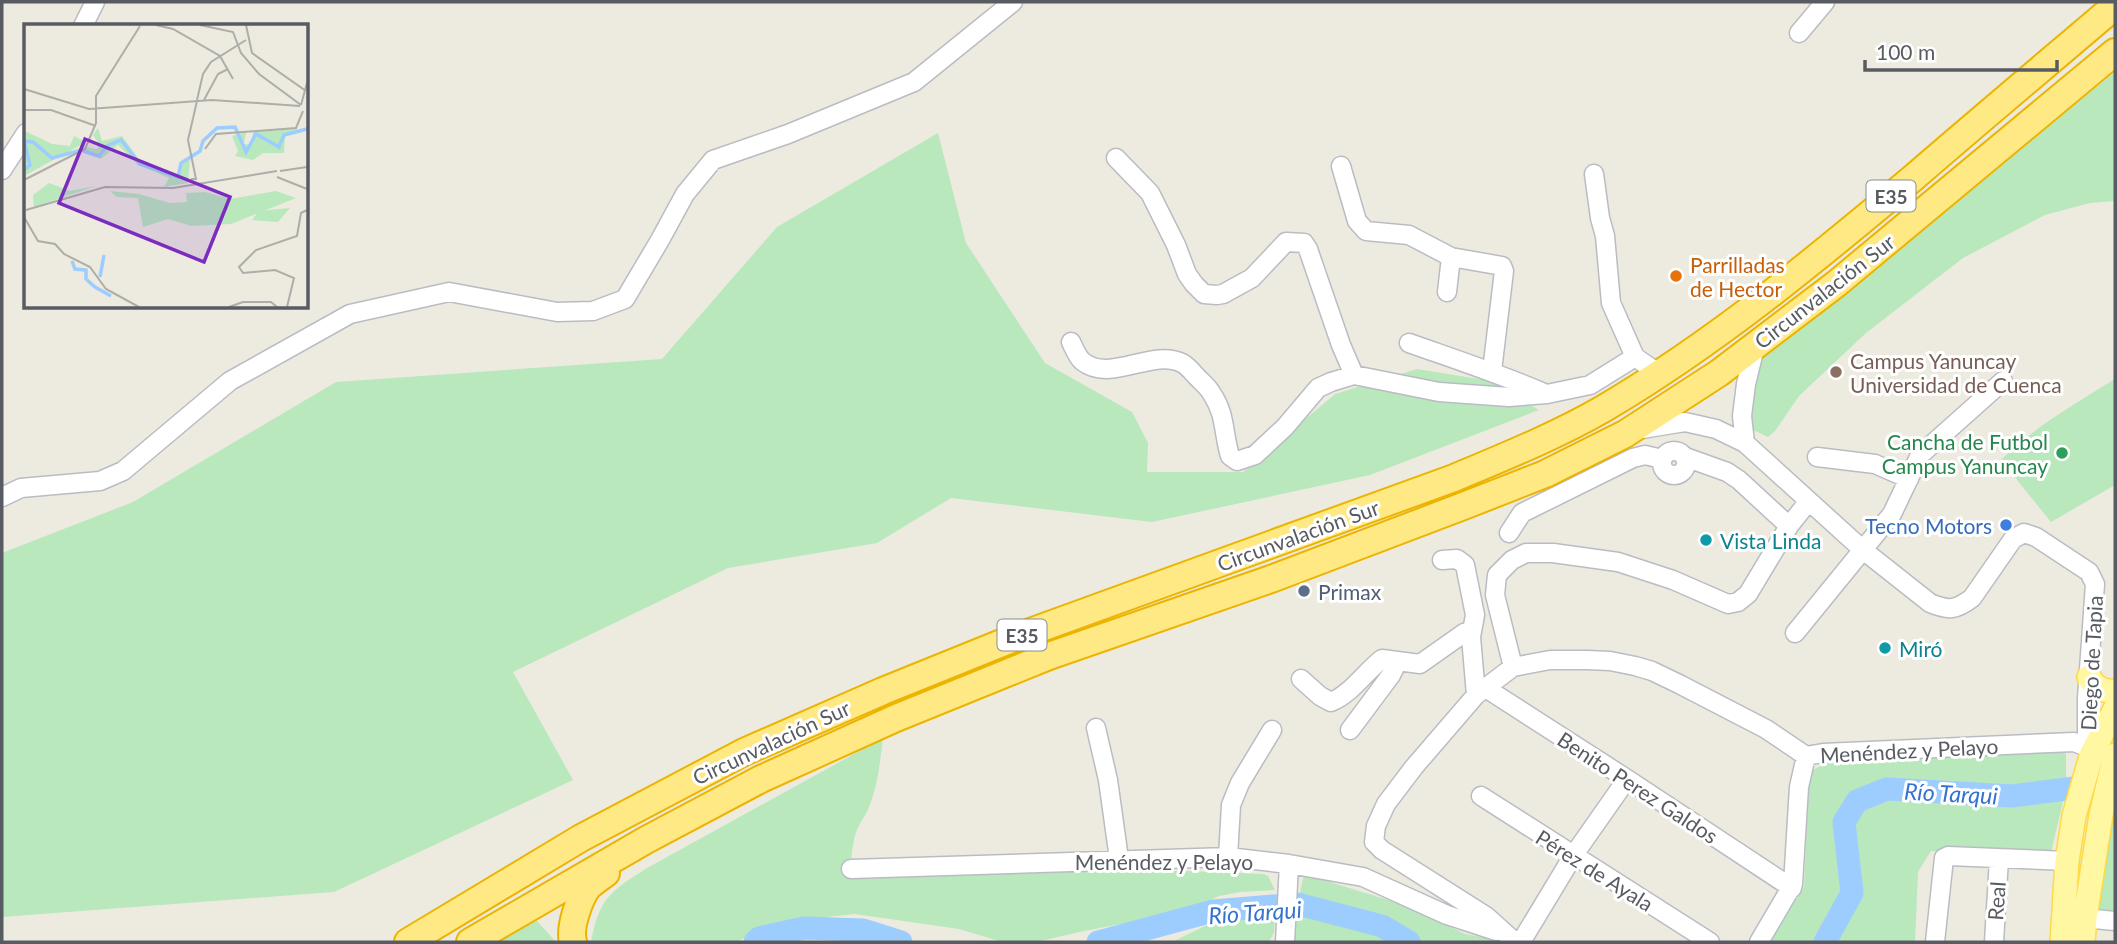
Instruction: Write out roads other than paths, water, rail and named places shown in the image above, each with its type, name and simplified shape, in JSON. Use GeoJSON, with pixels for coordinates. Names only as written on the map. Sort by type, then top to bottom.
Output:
{"type":"FeatureCollection","features":[{"type":"Feature","properties":{"kind":"highway","name":"Circunvalación Sur"},"geometry":{"type":"LineString","coordinates":[[408,942],[581,838],[744,752],[883,691],[1019,636],[1454,478],[1518,451],[1602,409],[1722,331],[1801,271],[2115,6]]}},
{"type":"Feature","properties":{"kind":"highway","name":"Circunvalación Sur"},"geometry":{"type":"LineString","coordinates":[[470,942],[646,840],[761,779],[896,718],[1049,656],[1271,579],[1489,496],[1557,468],[1625,434],[1719,373],[1836,284],[2115,52]]}},
{"type":"Feature","properties":{"kind":"highway"},"geometry":{"type":"LineString","coordinates":[[573,942],[573,919],[588,887],[646,840]]}},
{"type":"Feature","properties":{"kind":"main road"},"geometry":{"type":"LineString","coordinates":[[2089,677],[2095,686],[2103,691],[2115,691]]}},
{"type":"Feature","properties":{"kind":"main road"},"geometry":{"type":"LineString","coordinates":[[2083,942],[2074,917],[2067,861],[2074,816],[2102,754],[2115,709]]}},
{"type":"Feature","properties":{"kind":"main road"},"geometry":{"type":"LineString","coordinates":[[2062,942],[2074,917],[2101,815],[2102,754]]}},
{"type":"Feature","properties":{"kind":"street"},"geometry":{"type":"LineString","coordinates":[[84,24],[95,2]]}},
{"type":"Feature","properties":{"kind":"street"},"geometry":{"type":"LineString","coordinates":[[2,497],[21,488],[100,481],[123,471],[230,381],[350,314],[449,292],[557,312],[593,311],[625,299],[685,194],[713,160],[788,134],[914,82],[1013,2]]}},
{"type":"Feature","properties":{"kind":"street"},"geometry":{"type":"LineString","coordinates":[[1799,33],[1825,2]]}},
{"type":"Feature","properties":{"kind":"street"},"geometry":{"type":"LineString","coordinates":[[2,170],[24,137]]}},
{"type":"Feature","properties":{"kind":"street"},"geometry":{"type":"LineString","coordinates":[[1116,158],[1150,193],[1187,274],[1204,294],[1217,295],[1230,291],[1252,278],[1286,242],[1304,243],[1354,375]]}},
{"type":"Feature","properties":{"kind":"street"},"geometry":{"type":"LineString","coordinates":[[1341,166],[1357,221],[1366,231],[1409,235],[1451,257],[1502,266],[1504,271],[1492,371]]}},
{"type":"Feature","properties":{"kind":"street"},"geometry":{"type":"LineString","coordinates":[[1594,174],[1605,236],[1611,303],[1636,357],[1658,373]]}},
{"type":"Feature","properties":{"kind":"street"},"geometry":{"type":"LineString","coordinates":[[1447,292],[1451,257]]}},
{"type":"Feature","properties":{"kind":"street"},"geometry":{"type":"LineString","coordinates":[[1071,342],[1081,360],[1095,367],[1121,368],[1143,362],[1170,360],[1183,364],[1212,393],[1224,420],[1225,441],[1230,456],[1237,461],[1255,455],[1285,427],[1318,388],[1354,375],[1439,392],[1509,397],[1547,394],[1590,385],[1636,357]]}},
{"type":"Feature","properties":{"kind":"street"},"geometry":{"type":"LineString","coordinates":[[1409,343],[1492,371],[1547,394]]}},
{"type":"Feature","properties":{"kind":"street"},"geometry":{"type":"LineString","coordinates":[[1745,443],[1742,416],[1755,346]]}},
{"type":"Feature","properties":{"kind":"street"},"geometry":{"type":"LineString","coordinates":[[1795,633],[1892,514],[1920,455],[2003,381]]}},
{"type":"Feature","properties":{"kind":"street","name":"Diego de Tapia"},"geometry":{"type":"LineString","coordinates":[[1625,434],[1652,426],[1685,422],[1716,429],[1745,443],[1863,550],[1930,603],[1943,608],[1953,609],[1972,598],[2013,539],[2024,533],[2092,568],[2095,584],[2089,677],[2102,754]]}},
{"type":"Feature","properties":{"kind":"street"},"geometry":{"type":"LineString","coordinates":[[1509,533],[1522,513],[1633,458],[1645,455],[1662,459],[1673,450],[1727,472],[1789,526]]}},
{"type":"Feature","properties":{"kind":"street"},"geometry":{"type":"LineString","coordinates":[[1817,457],[1875,464],[1909,479]]}},
{"type":"Feature","properties":{"kind":"street"},"geometry":{"type":"LineString","coordinates":[[1513,667],[1495,595],[1497,575],[1512,560],[1526,553],[1553,553],[1618,562],[1673,580],[1728,604],[1738,602],[1748,594],[1789,526],[1808,502]]}},
{"type":"Feature","properties":{"kind":"street"},"geometry":{"type":"LineString","coordinates":[[1442,560],[1457,559],[1465,565],[1475,615],[1471,637],[1480,691]]}},
{"type":"Feature","properties":{"kind":"street"},"geometry":{"type":"LineString","coordinates":[[1301,679],[1331,702],[1340,698],[1368,669],[1382,659],[1420,664],[1464,633],[1471,637]]}},
{"type":"Feature","properties":{"kind":"street","name":"Menéndez y Pelayo"},"geometry":{"type":"LineString","coordinates":[[1515,940],[1486,916],[1382,850],[1374,842],[1376,826],[1386,804],[1414,767],[1480,691],[1513,667],[1550,660],[1587,660],[1610,661],[1652,671],[1766,729],[1806,756],[1823,753],[2074,742],[2102,754]]}},
{"type":"Feature","properties":{"kind":"street"},"geometry":{"type":"LineString","coordinates":[[1350,730],[1391,675],[1398,661]]}},
{"type":"Feature","properties":{"kind":"street","name":"Benito Perez Galdos"},"geometry":{"type":"LineString","coordinates":[[1480,691],[1627,779],[1792,888]]}},
{"type":"Feature","properties":{"kind":"street"},"geometry":{"type":"LineString","coordinates":[[1096,728],[1108,780],[1119,859]]}},
{"type":"Feature","properties":{"kind":"street"},"geometry":{"type":"LineString","coordinates":[[1228,856],[1230,805],[1272,730]]}},
{"type":"Feature","properties":{"kind":"street"},"geometry":{"type":"LineString","coordinates":[[1759,942],[1792,888],[1799,787],[1806,756]]}},
{"type":"Feature","properties":{"kind":"street"},"geometry":{"type":"LineString","coordinates":[[1515,940],[1627,779]]}},
{"type":"Feature","properties":{"kind":"street","name":"Pérez de Ayala"},"geometry":{"type":"LineString","coordinates":[[1481,796],[1710,942]]}},
{"type":"Feature","properties":{"kind":"street","name":"Menéndez y Pelayo"},"geometry":{"type":"LineString","coordinates":[[851,869],[1228,856],[1289,869],[1363,877],[1447,915],[1515,940]]}},
{"type":"Feature","properties":{"kind":"street"},"geometry":{"type":"LineString","coordinates":[[1935,942],[1944,858],[2067,861]]}},
{"type":"Feature","properties":{"kind":"street","name":"Real"},"geometry":{"type":"LineString","coordinates":[[1994,942],[1999,859]]}},
{"type":"Feature","properties":{"kind":"street"},"geometry":{"type":"LineString","coordinates":[[1285,935],[1289,869]]}},
{"type":"Feature","properties":{"kind":"street"},"geometry":{"type":"LineString","coordinates":[[2074,917],[2115,921]]}},
{"type":"Feature","properties":{"kind":"waterway","name":"Río Tarqui"},"geometry":{"type":"LineString","coordinates":[[1825,942],[1852,893],[1844,822],[1857,801],[1887,789],[2012,796],[2098,785]]}},
{"type":"Feature","properties":{"kind":"waterway","name":"Río Tarqui"},"geometry":{"type":"LineString","coordinates":[[1098,942],[1213,911],[1298,904],[1382,926],[1409,942]]}},
{"type":"Feature","properties":{"kind":"waterway","name":"Río Tarqui"},"geometry":{"type":"LineString","coordinates":[[755,942],[759,938],[804,928],[863,930],[901,942]]}},
{"type":"Feature","properties":{"kind":"place","name":"Parrilladas de Hector"},"geometry":{"type":"Point","coordinates":[1676,276]}},
{"type":"Feature","properties":{"kind":"place","name":"Campus Yanuncay Universidad de Cuenca"},"geometry":{"type":"Point","coordinates":[1836,372]}},
{"type":"Feature","properties":{"kind":"place","name":"Cancha de Futbol Campus Yanuncay"},"geometry":{"type":"Point","coordinates":[2062,453]}},
{"type":"Feature","properties":{"kind":"place","name":"Tecno Motors"},"geometry":{"type":"Point","coordinates":[2006,525]}},
{"type":"Feature","properties":{"kind":"place","name":"Vista Linda"},"geometry":{"type":"Point","coordinates":[1706,540]}},
{"type":"Feature","properties":{"kind":"place","name":"Primax"},"geometry":{"type":"Point","coordinates":[1304,591]}},
{"type":"Feature","properties":{"kind":"place","name":"Miró"},"geometry":{"type":"Point","coordinates":[1885,648]}}]}
